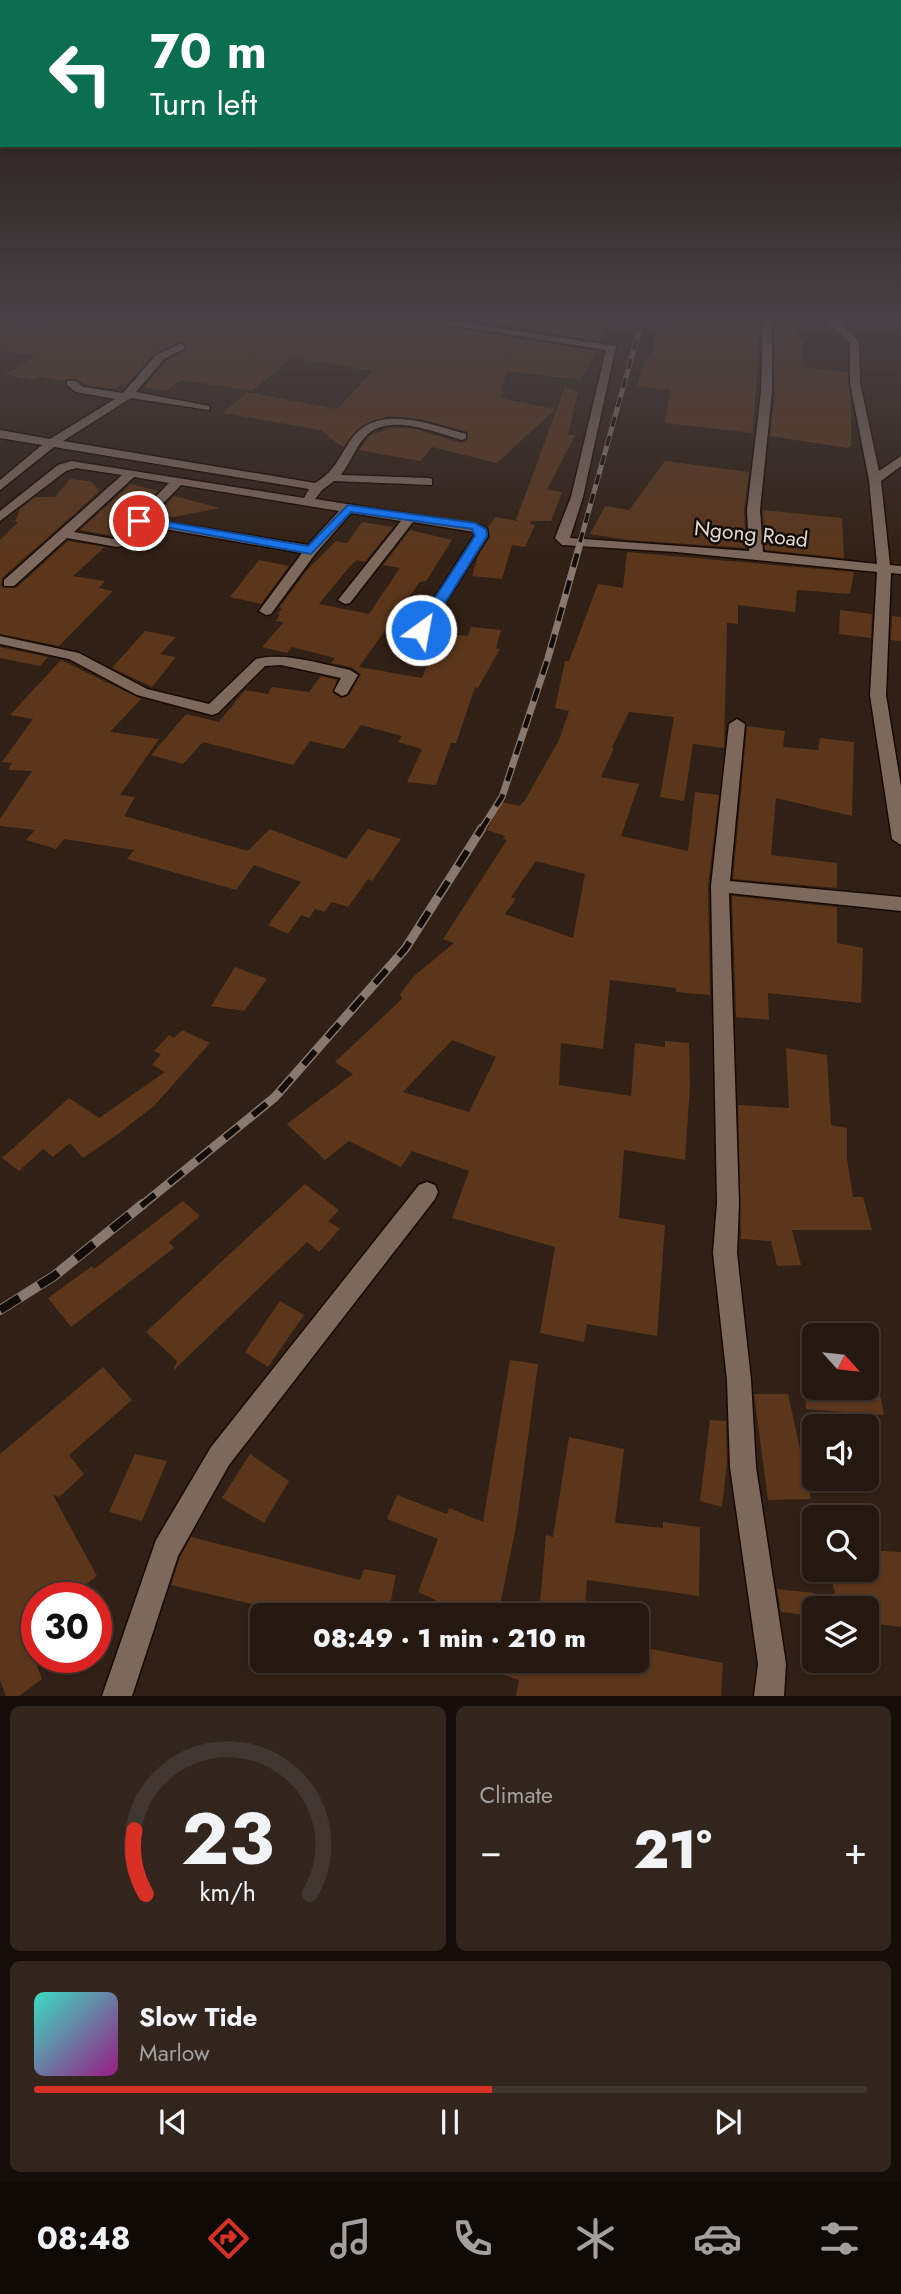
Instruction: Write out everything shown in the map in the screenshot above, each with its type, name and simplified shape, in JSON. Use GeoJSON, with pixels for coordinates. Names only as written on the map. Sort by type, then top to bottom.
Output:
{"type":"FeatureCollection","features":[{"type":"Feature","properties":{"kind":"street"},"geometry":{"type":"LineString","coordinates":[[0,486],[51,443],[122,399]]}},
{"type":"Feature","properties":{"kind":"street"},"geometry":{"type":"LineString","coordinates":[[147,399],[205,408]]}},
{"type":"Feature","properties":{"kind":"street","name":"Ngong Road"},"geometry":{"type":"LineString","coordinates":[[600,399],[577,497],[562,538],[567,542],[596,546],[676,548],[901,569]]}},
{"type":"Feature","properties":{"kind":"street"},"geometry":{"type":"LineString","coordinates":[[756,557],[754,504],[759,474],[759,442],[767,399]]}},
{"type":"Feature","properties":{"kind":"street"},"geometry":{"type":"LineString","coordinates":[[858,399],[875,480],[884,568],[878,695],[900,812],[901,839]]}},
{"type":"Feature","properties":{"kind":"street"},"geometry":{"type":"LineString","coordinates":[[335,478],[357,438],[378,422],[391,421],[462,436]]}},
{"type":"Feature","properties":{"kind":"street"},"geometry":{"type":"LineString","coordinates":[[0,434],[317,487]]}},
{"type":"Feature","properties":{"kind":"street"},"geometry":{"type":"LineString","coordinates":[[875,480],[901,460]]}},
{"type":"Feature","properties":{"kind":"street"},"geometry":{"type":"LineString","coordinates":[[0,517],[62,468],[75,464],[475,526],[482,533],[406,654]]}},
{"type":"Feature","properties":{"kind":"street"},"geometry":{"type":"LineString","coordinates":[[9,583],[132,473]]}},
{"type":"Feature","properties":{"kind":"street"},"geometry":{"type":"LineString","coordinates":[[307,502],[317,487],[335,478],[428,482]]}},
{"type":"Feature","properties":{"kind":"street"},"geometry":{"type":"LineString","coordinates":[[65,534],[117,543],[178,481]]}},
{"type":"Feature","properties":{"kind":"street"},"geometry":{"type":"LineString","coordinates":[[266,611],[311,550],[348,508]]}},
{"type":"Feature","properties":{"kind":"street"},"geometry":{"type":"LineString","coordinates":[[345,600],[411,517]]}},
{"type":"Feature","properties":{"kind":"street"},"geometry":{"type":"LineString","coordinates":[[139,521],[311,550]]}},
{"type":"Feature","properties":{"kind":"street"},"geometry":{"type":"LineString","coordinates":[[0,640],[74,656],[142,691],[212,710],[261,662],[281,662],[350,675],[342,691]]}},
{"type":"Feature","properties":{"kind":"street"},"geometry":{"type":"LineString","coordinates":[[737,724],[720,886],[728,1203],[725,1253],[739,1380],[743,1467],[772,1664],[769,1696]]}},
{"type":"Feature","properties":{"kind":"street"},"geometry":{"type":"LineString","coordinates":[[720,886],[901,904]]}},
{"type":"Feature","properties":{"kind":"street"},"geometry":{"type":"LineString","coordinates":[[117,1696],[166,1550],[220,1456],[428,1192]]}},
{"type":"Feature","properties":{"kind":"building"},"geometry":{"type":"Polygon","coordinates":[[[239,399],[285,399],[337,409],[346,399],[507,399],[555,409],[497,463],[432,447],[420,461],[359,450],[371,435],[391,428],[415,429],[461,443],[467,440],[468,432],[421,419],[388,416],[360,427],[343,447],[320,430],[223,413],[239,399]]]}},
{"type":"Feature","properties":{"kind":"building"},"geometry":{"type":"Polygon","coordinates":[[[561,399],[576,399],[568,435],[575,435],[547,490],[562,492],[551,521],[531,521],[530,524],[535,525],[525,547],[512,545],[502,579],[472,576],[478,556],[490,537],[488,527],[495,517],[523,522],[516,520],[561,399]]]}},
{"type":"Feature","properties":{"kind":"building"},"geometry":{"type":"Polygon","coordinates":[[[669,399],[755,399],[753,433],[665,423],[669,399]]]}},
{"type":"Feature","properties":{"kind":"building"},"geometry":{"type":"Polygon","coordinates":[[[774,399],[851,399],[851,446],[848,448],[770,436],[774,399]]]}},
{"type":"Feature","properties":{"kind":"building"},"geometry":{"type":"Polygon","coordinates":[[[665,461],[749,472],[744,510],[746,548],[629,540],[590,534],[605,506],[629,510],[665,461]]]}},
{"type":"Feature","properties":{"kind":"building"},"geometry":{"type":"Polygon","coordinates":[[[70,479],[90,481],[100,491],[2,578],[1,586],[16,588],[68,541],[105,547],[73,576],[105,581],[99,588],[113,591],[59,646],[0,634],[0,540],[18,522],[15,522],[20,509],[35,497],[55,497],[70,479]]]}},
{"type":"Feature","properties":{"kind":"building"},"geometry":{"type":"Polygon","coordinates":[[[131,484],[158,491],[113,536],[80,530],[131,484]]]}},
{"type":"Feature","properties":{"kind":"building"},"geometry":{"type":"Polygon","coordinates":[[[174,496],[220,508],[174,517],[156,515],[174,496]]]}},
{"type":"Feature","properties":{"kind":"building"},"geometry":{"type":"Polygon","coordinates":[[[763,510],[842,518],[844,558],[765,550],[763,510]]]}},
{"type":"Feature","properties":{"kind":"building"},"geometry":{"type":"Polygon","coordinates":[[[362,522],[393,527],[365,562],[357,560],[350,566],[319,604],[369,614],[400,568],[383,565],[410,530],[452,540],[426,581],[420,582],[359,667],[422,678],[440,633],[468,636],[471,627],[501,630],[496,648],[500,649],[478,688],[475,687],[456,743],[451,743],[436,785],[407,782],[422,749],[398,742],[402,736],[361,725],[344,749],[310,741],[293,765],[203,742],[183,764],[151,755],[186,714],[219,722],[245,690],[268,694],[272,687],[309,692],[321,676],[337,680],[333,693],[341,698],[349,695],[361,674],[351,667],[331,663],[335,658],[292,647],[287,653],[262,647],[284,622],[276,621],[280,615],[277,614],[282,609],[279,608],[307,570],[336,541],[347,543],[362,522]]]}},
{"type":"Feature","properties":{"kind":"building"},"geometry":{"type":"Polygon","coordinates":[[[627,552],[854,572],[850,594],[797,590],[795,612],[738,605],[738,624],[727,623],[724,748],[693,744],[684,801],[660,797],[674,717],[629,712],[601,777],[639,784],[621,836],[688,851],[695,792],[719,795],[708,886],[710,995],[610,980],[603,1049],[561,1043],[559,1085],[631,1096],[635,1043],[665,1047],[665,1041],[689,1043],[690,1086],[685,1160],[624,1150],[619,1218],[665,1225],[657,1336],[587,1324],[584,1342],[540,1333],[555,1247],[452,1218],[469,1171],[412,1151],[401,1167],[349,1141],[325,1160],[287,1124],[353,1074],[335,1062],[402,999],[400,994],[414,976],[454,943],[443,939],[507,840],[503,839],[505,836],[487,830],[501,802],[520,806],[559,740],[569,711],[555,708],[565,661],[569,661],[598,584],[623,588],[627,552]],[[536,861],[511,897],[516,899],[505,914],[573,938],[585,874],[536,861]],[[452,1040],[403,1092],[469,1112],[496,1057],[452,1040]]]}},
{"type":"Feature","properties":{"kind":"building"},"geometry":{"type":"Polygon","coordinates":[[[259,560],[289,566],[261,604],[230,597],[259,560]]]}},
{"type":"Feature","properties":{"kind":"building"},"geometry":{"type":"Polygon","coordinates":[[[840,610],[872,614],[871,638],[839,634],[840,610]]]}},
{"type":"Feature","properties":{"kind":"building"},"geometry":{"type":"Polygon","coordinates":[[[892,616],[901,617],[901,641],[891,640],[892,616]]]}},
{"type":"Feature","properties":{"kind":"building"},"geometry":{"type":"Polygon","coordinates":[[[145,631],[176,637],[160,654],[176,657],[152,687],[112,668],[145,631]]]}},
{"type":"Feature","properties":{"kind":"building"},"geometry":{"type":"Polygon","coordinates":[[[0,647],[48,657],[40,666],[0,658],[0,647]]]}},
{"type":"Feature","properties":{"kind":"building"},"geometry":{"type":"Polygon","coordinates":[[[61,660],[141,699],[110,732],[159,739],[120,795],[135,797],[124,816],[248,851],[270,829],[346,859],[368,829],[401,839],[372,881],[368,879],[348,907],[332,902],[324,912],[315,909],[309,918],[301,915],[288,934],[268,925],[301,882],[254,865],[236,890],[127,859],[134,850],[64,839],[56,849],[26,840],[35,830],[0,826],[0,819],[32,771],[8,770],[12,763],[2,762],[33,719],[10,715],[61,660]]]}},
{"type":"Feature","properties":{"kind":"building"},"geometry":{"type":"Polygon","coordinates":[[[747,726],[785,731],[783,747],[818,750],[820,738],[854,742],[852,816],[776,798],[771,855],[837,863],[837,888],[733,879],[747,726]]]}},
{"type":"Feature","properties":{"kind":"building"},"geometry":{"type":"Polygon","coordinates":[[[732,896],[837,907],[837,943],[863,948],[861,1003],[768,993],[769,1020],[736,1017],[732,896]]]}},
{"type":"Feature","properties":{"kind":"building"},"geometry":{"type":"Polygon","coordinates":[[[235,967],[267,979],[244,1011],[211,1006],[235,967]]]}},
{"type":"Feature","properties":{"kind":"building"},"geometry":{"type":"Polygon","coordinates":[[[182,1030],[210,1043],[154,1106],[118,1134],[83,1158],[70,1143],[53,1157],[43,1149],[19,1171],[2,1158],[69,1098],[99,1118],[165,1072],[152,1065],[161,1054],[154,1051],[169,1035],[174,1038],[182,1030]]]}},
{"type":"Feature","properties":{"kind":"building"},"geometry":{"type":"Polygon","coordinates":[[[786,1048],[827,1055],[831,1125],[847,1128],[847,1159],[853,1197],[863,1197],[872,1230],[792,1230],[801,1265],[777,1266],[771,1241],[741,1239],[738,1105],[789,1108],[786,1048]]]}},
{"type":"Feature","properties":{"kind":"building"},"geometry":{"type":"Polygon","coordinates":[[[305,1184],[339,1210],[328,1221],[340,1229],[319,1252],[307,1242],[173,1371],[177,1361],[146,1332],[305,1184]]]}},
{"type":"Feature","properties":{"kind":"building"},"geometry":{"type":"Polygon","coordinates":[[[183,1201],[200,1216],[169,1242],[174,1248],[71,1327],[48,1298],[92,1266],[94,1269],[183,1201]]]}},
{"type":"Feature","properties":{"kind":"building"},"geometry":{"type":"Polygon","coordinates":[[[280,1301],[304,1315],[268,1367],[245,1352],[280,1301]]]}},
{"type":"Feature","properties":{"kind":"building"},"geometry":{"type":"Polygon","coordinates":[[[510,1360],[538,1364],[516,1527],[500,1603],[435,1603],[436,1600],[418,1592],[438,1539],[387,1519],[397,1495],[447,1514],[449,1508],[483,1522],[510,1360]]]}},
{"type":"Feature","properties":{"kind":"building"},"geometry":{"type":"Polygon","coordinates":[[[103,1367],[132,1400],[69,1455],[84,1474],[59,1497],[53,1495],[97,1576],[89,1582],[21,1582],[21,1673],[40,1673],[42,1679],[19,1696],[6,1696],[0,1680],[0,1454],[103,1367]]]}},
{"type":"Feature","properties":{"kind":"building"},"geometry":{"type":"Polygon","coordinates":[[[754,1394],[788,1394],[802,1458],[802,1491],[809,1491],[811,1499],[768,1500],[754,1394]]]}},
{"type":"Feature","properties":{"kind":"building"},"geometry":{"type":"Polygon","coordinates":[[[879,1394],[884,1415],[879,1414],[806,1409],[806,1400],[879,1400],[879,1394]]]}},
{"type":"Feature","properties":{"kind":"building"},"geometry":{"type":"Polygon","coordinates":[[[710,1420],[726,1421],[727,1462],[722,1507],[700,1501],[710,1420]]]}},
{"type":"Feature","properties":{"kind":"building"},"geometry":{"type":"Polygon","coordinates":[[[569,1437],[624,1449],[615,1523],[663,1528],[663,1522],[700,1527],[699,1596],[587,1580],[585,1603],[540,1603],[546,1535],[553,1537],[569,1437]]]}},
{"type":"Feature","properties":{"kind":"building"},"geometry":{"type":"Polygon","coordinates":[[[135,1454],[167,1461],[142,1521],[109,1512],[135,1454]]]}},
{"type":"Feature","properties":{"kind":"building"},"geometry":{"type":"Polygon","coordinates":[[[250,1454],[289,1481],[264,1523],[222,1498],[250,1454]]]}},
{"type":"Feature","properties":{"kind":"building"},"geometry":{"type":"Polygon","coordinates":[[[191,1537],[360,1580],[364,1569],[396,1575],[390,1603],[250,1604],[171,1585],[180,1557],[191,1537]]]}},
{"type":"Feature","properties":{"kind":"building"},"geometry":{"type":"Polygon","coordinates":[[[879,1551],[901,1552],[901,1627],[879,1624],[879,1596],[836,1596],[832,1582],[879,1582],[879,1551]]]}},
{"type":"Feature","properties":{"kind":"building"},"geometry":{"type":"Polygon","coordinates":[[[777,1589],[814,1593],[814,1596],[802,1596],[802,1615],[781,1612],[777,1589]]]}},
{"type":"Feature","properties":{"kind":"building"},"geometry":{"type":"Polygon","coordinates":[[[649,1649],[723,1663],[721,1696],[516,1696],[519,1680],[498,1673],[649,1673],[649,1649]]]}},
{"type":"Feature","properties":{"kind":"railway"},"geometry":{"type":"LineString","coordinates":[[580,542],[620,399]]}},
{"type":"Feature","properties":{"kind":"railway"},"geometry":{"type":"LineString","coordinates":[[481,830],[502,797],[548,658],[581,540]]}},
{"type":"Feature","properties":{"kind":"railway"},"geometry":{"type":"LineString","coordinates":[[141,1206],[275,1097],[405,949],[482,828]]}},
{"type":"Feature","properties":{"kind":"railway"},"geometry":{"type":"LineString","coordinates":[[0,1310],[54,1276],[143,1204]]}},
{"type":"Feature","properties":{"kind":"route"},"geometry":{"type":"LineString","coordinates":[[139,521],[311,550],[348,508],[475,526],[480,529],[481,536],[421,630]]}}]}
